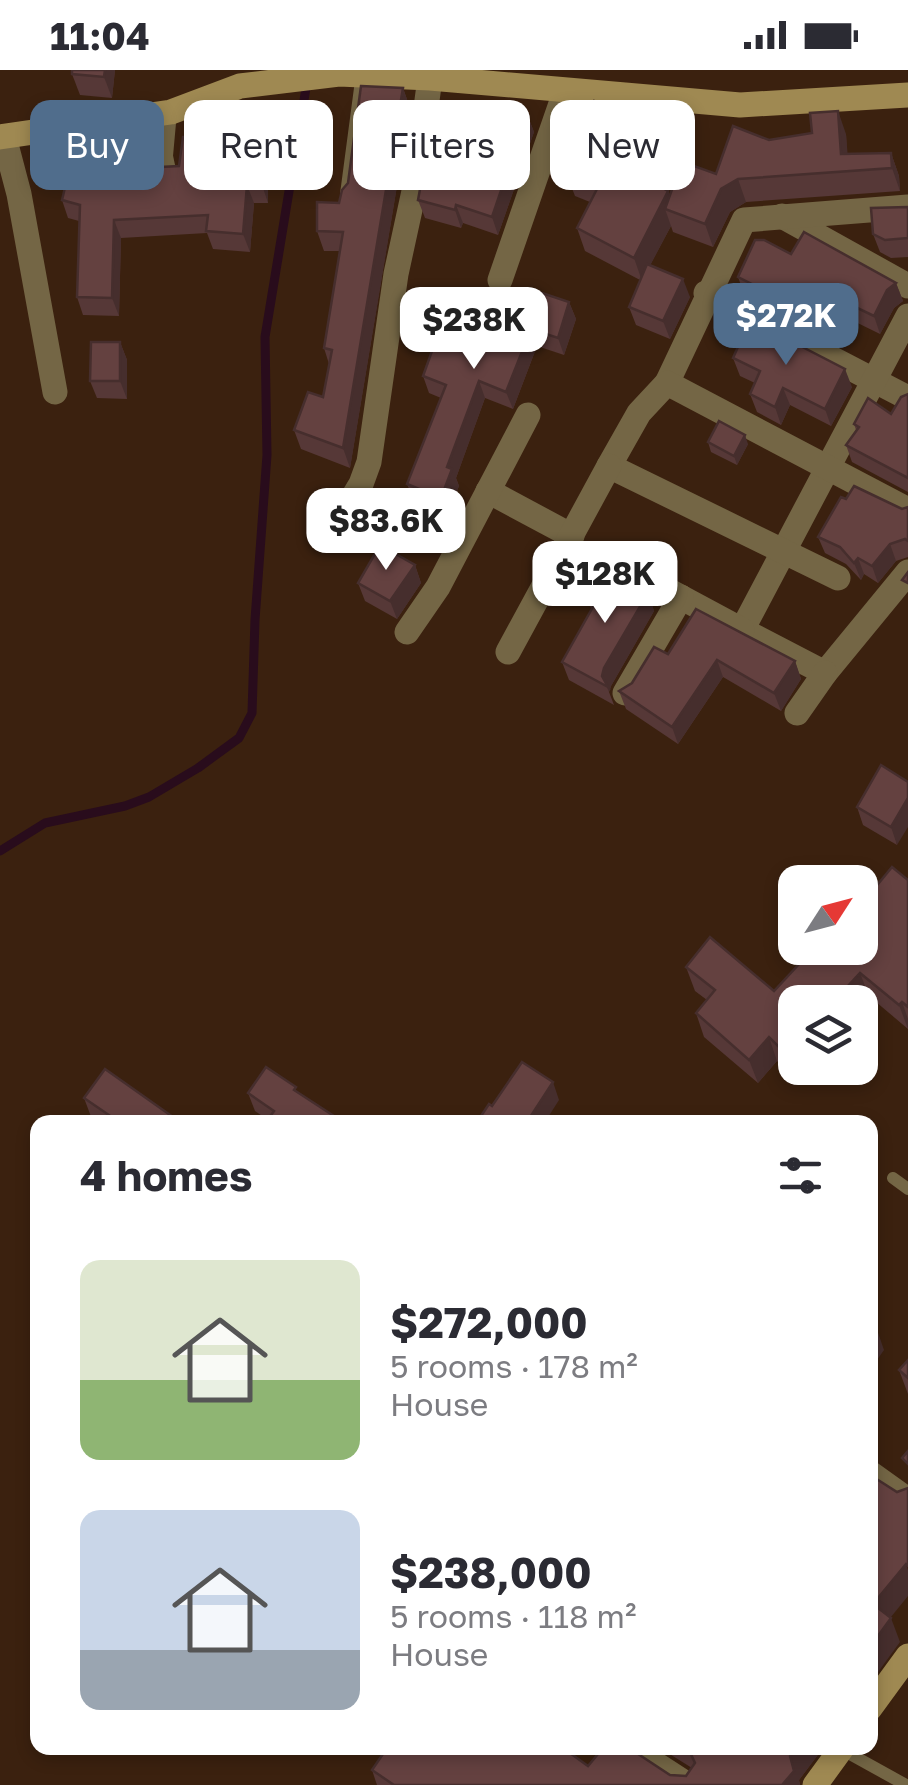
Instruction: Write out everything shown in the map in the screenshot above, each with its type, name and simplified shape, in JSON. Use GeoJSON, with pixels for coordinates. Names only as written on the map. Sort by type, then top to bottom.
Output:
{"type":"FeatureCollection","features":[{"type":"Feature","properties":{"kind":"street"},"geometry":{"type":"LineString","coordinates":[[55,392],[22,210],[2,137],[171,112],[240,86],[341,73],[740,105],[908,94]]}},
{"type":"Feature","properties":{"kind":"street"},"geometry":{"type":"LineString","coordinates":[[330,536],[361,484],[369,462],[430,78]]}},
{"type":"Feature","properties":{"kind":"street"},"geometry":{"type":"LineString","coordinates":[[500,280],[564,92]]}},
{"type":"Feature","properties":{"kind":"street"},"geometry":{"type":"LineString","coordinates":[[508,652],[639,413],[667,383],[744,220],[908,207]]}},
{"type":"Feature","properties":{"kind":"street"},"geometry":{"type":"LineString","coordinates":[[782,216],[908,286]]}},
{"type":"Feature","properties":{"kind":"street"},"geometry":{"type":"LineString","coordinates":[[706,294],[908,398]]}},
{"type":"Feature","properties":{"kind":"street"},"geometry":{"type":"LineString","coordinates":[[742,630],[908,316]]}},
{"type":"Feature","properties":{"kind":"street"},"geometry":{"type":"LineString","coordinates":[[667,383],[908,510]]}},
{"type":"Feature","properties":{"kind":"street"},"geometry":{"type":"LineString","coordinates":[[407,632],[433,596],[528,415]]}},
{"type":"Feature","properties":{"kind":"street"},"geometry":{"type":"LineString","coordinates":[[609,466],[838,578]]}},
{"type":"Feature","properties":{"kind":"street"},"geometry":{"type":"LineString","coordinates":[[488,492],[572,536]]}},
{"type":"Feature","properties":{"kind":"street"},"geometry":{"type":"LineString","coordinates":[[634,572],[825,673]]}},
{"type":"Feature","properties":{"kind":"street"},"geometry":{"type":"LineString","coordinates":[[796,713],[908,572]]}},
{"type":"Feature","properties":{"kind":"street"},"geometry":{"type":"LineString","coordinates":[[625,693],[681,597]]}},
{"type":"Feature","properties":{"kind":"street"},"geometry":{"type":"LineString","coordinates":[[878,1479],[908,1500]]}},
{"type":"Feature","properties":{"kind":"street"},"geometry":{"type":"LineString","coordinates":[[878,1697],[908,1656]]}},
{"type":"Feature","properties":{"kind":"street"},"geometry":{"type":"LineString","coordinates":[[642,1755],[688,1785]]}},
{"type":"Feature","properties":{"kind":"street"},"geometry":{"type":"LineString","coordinates":[[815,1785],[836,1755]]}},
{"type":"Feature","properties":{"kind":"lane"},"geometry":{"type":"LineString","coordinates":[[341,73],[345,200]]}},
{"type":"Feature","properties":{"kind":"lane"},"geometry":{"type":"LineString","coordinates":[[171,112],[167,156],[171,174]]}},
{"type":"Feature","properties":{"kind":"lane"},"geometry":{"type":"LineString","coordinates":[[893,1178],[908,1189]]}},
{"type":"Feature","properties":{"kind":"lane"},"geometry":{"type":"LineString","coordinates":[[853,1755],[906,1785]]}},
{"type":"Feature","properties":{"kind":"building"},"geometry":{"type":"Polygon","coordinates":[[[72,70],[105,70],[104,77],[72,74],[72,70]]]}},
{"type":"Feature","properties":{"kind":"building"},"geometry":{"type":"Polygon","coordinates":[[[361,86],[403,88],[401,100],[359,100],[361,86]]]}},
{"type":"Feature","properties":{"kind":"building"},"geometry":{"type":"Polygon","coordinates":[[[838,111],[841,154],[891,153],[892,168],[738,179],[721,189],[705,224],[665,209],[672,190],[695,190],[695,166],[716,174],[733,126],[769,140],[812,133],[810,113],[838,111]]]}},
{"type":"Feature","properties":{"kind":"building"},"geometry":{"type":"Polygon","coordinates":[[[183,137],[184,190],[247,190],[243,234],[206,231],[208,215],[114,220],[112,298],[77,297],[80,205],[62,200],[64,190],[164,190],[164,167],[179,166],[183,137]]]}},
{"type":"Feature","properties":{"kind":"building"},"geometry":{"type":"Polygon","coordinates":[[[353,146],[353,190],[386,190],[343,448],[294,430],[308,392],[323,397],[332,350],[324,348],[343,232],[317,231],[317,202],[339,203],[348,183],[353,146]]]}},
{"type":"Feature","properties":{"kind":"building"},"geometry":{"type":"Polygon","coordinates":[[[420,190],[501,190],[492,217],[456,205],[455,210],[418,200],[420,190]]]}},
{"type":"Feature","properties":{"kind":"building"},"geometry":{"type":"Polygon","coordinates":[[[596,190],[668,191],[634,258],[577,228],[596,190]]]}},
{"type":"Feature","properties":{"kind":"building"},"geometry":{"type":"Polygon","coordinates":[[[908,207],[908,238],[885,240],[873,234],[871,208],[908,207]]]}},
{"type":"Feature","properties":{"kind":"building"},"geometry":{"type":"Polygon","coordinates":[[[804,232],[896,283],[887,290],[874,316],[818,289],[805,311],[738,277],[755,240],[764,240],[791,254],[804,232]]]}},
{"type":"Feature","properties":{"kind":"building"},"geometry":{"type":"Polygon","coordinates":[[[647,264],[683,279],[663,321],[629,307],[647,264]]]}},
{"type":"Feature","properties":{"kind":"building"},"geometry":{"type":"Polygon","coordinates":[[[533,290],[569,302],[558,338],[531,329],[506,392],[479,381],[447,467],[452,469],[441,498],[407,484],[446,385],[423,376],[451,298],[522,323],[533,290]]]}},
{"type":"Feature","properties":{"kind":"building"},"geometry":{"type":"Polygon","coordinates":[[[750,320],[845,369],[825,409],[783,388],[775,407],[750,394],[760,371],[733,358],[750,320]]]}},
{"type":"Feature","properties":{"kind":"building"},"geometry":{"type":"Polygon","coordinates":[[[91,342],[120,342],[120,381],[90,381],[91,342]]]}},
{"type":"Feature","properties":{"kind":"building"},"geometry":{"type":"Polygon","coordinates":[[[908,394],[908,478],[846,445],[859,427],[854,424],[868,398],[891,414],[901,397],[908,394]]]}},
{"type":"Feature","properties":{"kind":"building"},"geometry":{"type":"Polygon","coordinates":[[[719,421],[745,435],[734,456],[708,442],[719,421]]]}},
{"type":"Feature","properties":{"kind":"building"},"geometry":{"type":"Polygon","coordinates":[[[854,486],[902,509],[908,507],[908,541],[890,544],[872,566],[858,558],[854,563],[840,547],[818,537],[841,497],[846,499],[854,486]]]}},
{"type":"Feature","properties":{"kind":"building"},"geometry":{"type":"Polygon","coordinates":[[[380,545],[415,565],[390,601],[358,583],[380,545]]]}},
{"type":"Feature","properties":{"kind":"building"},"geometry":{"type":"Polygon","coordinates":[[[607,570],[648,593],[604,668],[602,676],[608,687],[562,662],[594,605],[589,602],[607,570]]]}},
{"type":"Feature","properties":{"kind":"building"},"geometry":{"type":"Polygon","coordinates":[[[696,609],[795,661],[774,693],[717,660],[672,727],[619,691],[632,683],[654,647],[668,654],[696,609]]]}},
{"type":"Feature","properties":{"kind":"building"},"geometry":{"type":"Polygon","coordinates":[[[881,765],[908,782],[908,798],[891,827],[857,807],[881,765]]]}},
{"type":"Feature","properties":{"kind":"building"},"geometry":{"type":"Polygon","coordinates":[[[892,867],[908,880],[908,1007],[902,1002],[899,1005],[860,973],[849,985],[780,985],[798,965],[878,965],[878,884],[892,867]]]}},
{"type":"Feature","properties":{"kind":"building"},"geometry":{"type":"Polygon","coordinates":[[[710,937],[774,991],[778,987],[778,1046],[769,1037],[749,1060],[696,1013],[715,990],[686,967],[710,937]]]}},
{"type":"Feature","properties":{"kind":"building"},"geometry":{"type":"Polygon","coordinates":[[[522,1062],[553,1082],[532,1115],[482,1115],[489,1104],[492,1106],[522,1062]]]}},
{"type":"Feature","properties":{"kind":"building"},"geometry":{"type":"Polygon","coordinates":[[[266,1067],[332,1115],[271,1115],[274,1111],[248,1093],[266,1067]]]}},
{"type":"Feature","properties":{"kind":"building"},"geometry":{"type":"Polygon","coordinates":[[[105,1069],[170,1115],[109,1115],[84,1098],[105,1069]]]}},
{"type":"Feature","properties":{"kind":"building"},"geometry":{"type":"Polygon","coordinates":[[[908,1360],[908,1378],[899,1370],[908,1360]]]}},
{"type":"Feature","properties":{"kind":"building"},"geometry":{"type":"Polygon","coordinates":[[[878,1480],[897,1492],[908,1488],[906,1564],[878,1598],[878,1480]]]}},
{"type":"Feature","properties":{"kind":"building"},"geometry":{"type":"Polygon","coordinates":[[[878,1608],[891,1618],[878,1636],[878,1608]]]}},
{"type":"Feature","properties":{"kind":"building"},"geometry":{"type":"Polygon","coordinates":[[[382,1755],[573,1755],[588,1766],[597,1755],[640,1755],[670,1775],[686,1776],[695,1763],[691,1755],[791,1755],[794,1771],[782,1785],[394,1785],[372,1770],[382,1755]]]}},
{"type":"Feature","properties":{"kind":"waterway"},"geometry":{"type":"LineString","coordinates":[[0,851],[45,823],[149,797],[239,738],[252,713],[267,455],[265,337],[307,82]]}}]}
